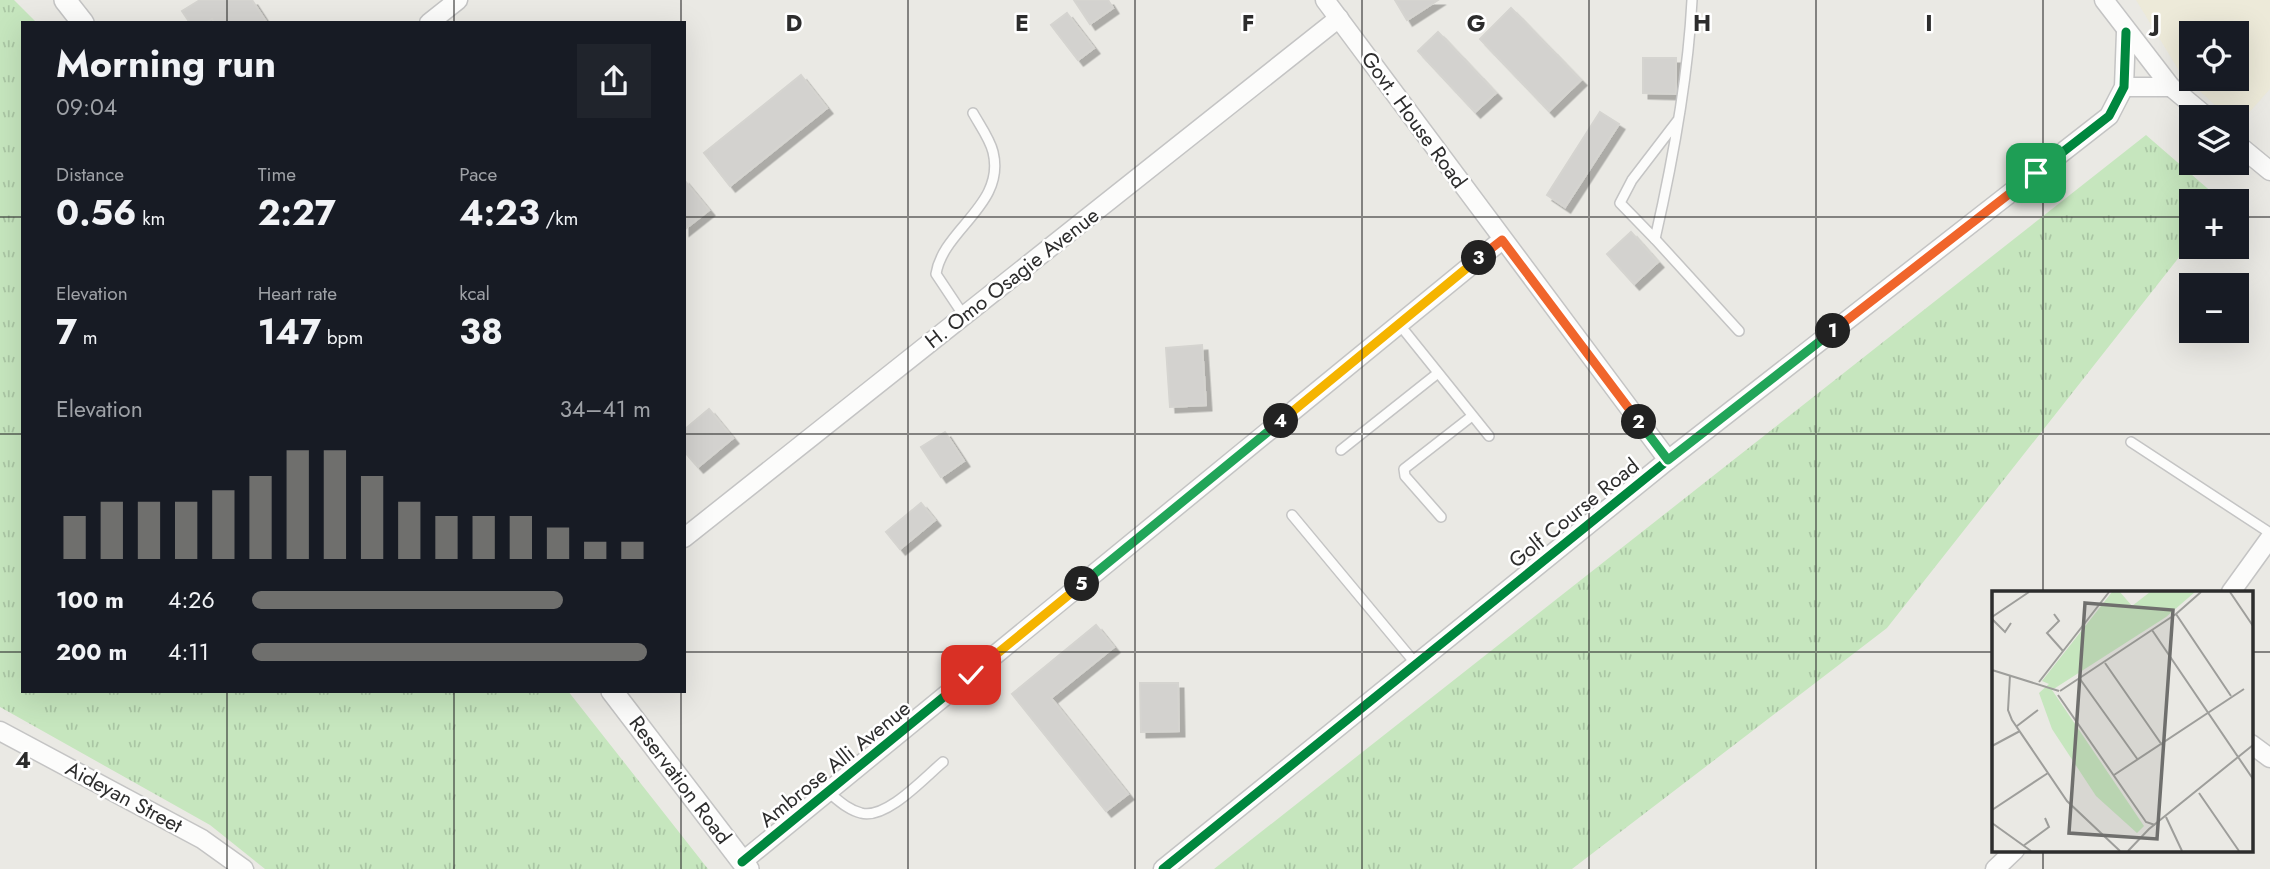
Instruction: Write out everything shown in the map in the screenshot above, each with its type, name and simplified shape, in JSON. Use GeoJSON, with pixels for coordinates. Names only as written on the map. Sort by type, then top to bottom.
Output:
{"type":"FeatureCollection","features":[{"type":"Feature","properties":{"kind":"street"},"geometry":{"type":"LineString","coordinates":[[65,0],[81,21]]}},
{"type":"Feature","properties":{"kind":"street"},"geometry":{"type":"LineString","coordinates":[[432,21],[458,0]]}},
{"type":"Feature","properties":{"kind":"street","name":"Govt. House Road"},"geometry":{"type":"LineString","coordinates":[[1325,0],[1668,460]]}},
{"type":"Feature","properties":{"kind":"street"},"geometry":{"type":"LineString","coordinates":[[2104,0],[2171,87],[2193,105]]}},
{"type":"Feature","properties":{"kind":"street","name":"H. Omo Osagie Avenue"},"geometry":{"type":"LineString","coordinates":[[686,536],[1339,18]]}},
{"type":"Feature","properties":{"kind":"street","name":"Golf Course Road"},"geometry":{"type":"LineString","coordinates":[[1163,869],[1668,460],[2109,116],[2124,87],[2126,32]]}},
{"type":"Feature","properties":{"kind":"street"},"geometry":{"type":"LineString","coordinates":[[2124,87],[2171,87]]}},
{"type":"Feature","properties":{"kind":"street"},"geometry":{"type":"LineString","coordinates":[[2249,154],[2270,171]]}},
{"type":"Feature","properties":{"kind":"street","name":"Ambrose Alli Avenue"},"geometry":{"type":"LineString","coordinates":[[745,866],[828,792],[1502,240]]}},
{"type":"Feature","properties":{"kind":"street"},"geometry":{"type":"LineString","coordinates":[[2232,591],[2270,536]]}},
{"type":"Feature","properties":{"kind":"street","name":"Reservation Road"},"geometry":{"type":"LineString","coordinates":[[614,693],[745,866]]}},
{"type":"Feature","properties":{"kind":"street","name":"Aideyan Street"},"geometry":{"type":"LineString","coordinates":[[0,731],[202,839],[244,869]]}},
{"type":"Feature","properties":{"kind":"street"},"geometry":{"type":"LineString","coordinates":[[2252,745],[2270,758]]}},
{"type":"Feature","properties":{"kind":"street"},"geometry":{"type":"LineString","coordinates":[[1995,869],[2013,852]]}},
{"type":"Feature","properties":{"kind":"lane"},"geometry":{"type":"LineString","coordinates":[[1655,239],[1678,120],[1692,0]]}},
{"type":"Feature","properties":{"kind":"lane"},"geometry":{"type":"LineString","coordinates":[[964,316],[936,274],[944,254],[986,197],[993,177],[993,152],[972,113]]}},
{"type":"Feature","properties":{"kind":"lane"},"geometry":{"type":"LineString","coordinates":[[1678,120],[1632,180],[1620,203],[1739,331]]}},
{"type":"Feature","properties":{"kind":"lane"},"geometry":{"type":"LineString","coordinates":[[1399,324],[1489,436]]}},
{"type":"Feature","properties":{"kind":"lane"},"geometry":{"type":"LineString","coordinates":[[1341,450],[1438,373]]}},
{"type":"Feature","properties":{"kind":"lane"},"geometry":{"type":"LineString","coordinates":[[1441,517],[1405,476],[1404,469],[1472,416]]}},
{"type":"Feature","properties":{"kind":"lane"},"geometry":{"type":"LineString","coordinates":[[2132,442],[2270,536]]}},
{"type":"Feature","properties":{"kind":"lane"},"geometry":{"type":"LineString","coordinates":[[1292,515],[1416,664]]}},
{"type":"Feature","properties":{"kind":"lane"},"geometry":{"type":"LineString","coordinates":[[828,792],[848,807],[873,815],[885,810],[943,762]]}},
{"type":"Feature","properties":{"kind":"shaded area"},"geometry":{"type":"Polygon","coordinates":[[[2136,0],[2270,0],[2270,89],[2249,113],[2249,105],[2215,105],[2200,91],[2249,91],[2249,21],[2179,21],[2179,71],[2136,0]]]}},
{"type":"Feature","properties":{"kind":"green space"},"geometry":{"type":"Polygon","coordinates":[[[0,0],[14,0],[35,21],[21,21],[21,693],[570,693],[708,869],[265,869],[210,825],[0,707],[0,0]]]}},
{"type":"Feature","properties":{"kind":"green space"},"geometry":{"type":"Polygon","coordinates":[[[2146,135],[2179,164],[2179,175],[2192,175],[2208,189],[2179,189],[2179,257],[1887,628],[1572,869],[1214,869],[2146,135]]]}},
{"type":"Feature","properties":{"kind":"building"},"geometry":{"type":"Polygon","coordinates":[[[200,0],[252,0],[266,21],[189,21],[182,11],[200,0]]]}},
{"type":"Feature","properties":{"kind":"building"},"geometry":{"type":"Polygon","coordinates":[[[1074,0],[1108,0],[1113,8],[1090,24],[1074,0]]]}},
{"type":"Feature","properties":{"kind":"building"},"geometry":{"type":"Polygon","coordinates":[[[1395,0],[1438,0],[1407,20],[1395,0]]]}},
{"type":"Feature","properties":{"kind":"building"},"geometry":{"type":"Polygon","coordinates":[[[1511,8],[1581,80],[1549,111],[1480,39],[1511,8]]]}},
{"type":"Feature","properties":{"kind":"building"},"geometry":{"type":"Polygon","coordinates":[[[1067,13],[1094,48],[1078,60],[1051,25],[1067,13]]]}},
{"type":"Feature","properties":{"kind":"building"},"geometry":{"type":"Polygon","coordinates":[[[1438,32],[1496,93],[1475,112],[1418,51],[1438,32]]]}},
{"type":"Feature","properties":{"kind":"building"},"geometry":{"type":"Polygon","coordinates":[[[1643,58],[1676,58],[1676,94],[1643,93],[1643,58]]]}},
{"type":"Feature","properties":{"kind":"building"},"geometry":{"type":"Polygon","coordinates":[[[801,75],[827,108],[730,186],[704,153],[801,75]]]}},
{"type":"Feature","properties":{"kind":"building"},"geometry":{"type":"Polygon","coordinates":[[[1600,112],[1619,124],[1565,207],[1547,195],[1600,112]]]}},
{"type":"Feature","properties":{"kind":"building"},"geometry":{"type":"Polygon","coordinates":[[[686,182],[709,210],[686,228],[686,182]]]}},
{"type":"Feature","properties":{"kind":"building"},"geometry":{"type":"Polygon","coordinates":[[[1631,232],[1658,262],[1634,284],[1607,254],[1631,232]]]}},
{"type":"Feature","properties":{"kind":"building"},"geometry":{"type":"Polygon","coordinates":[[[1202,345],[1206,405],[1170,407],[1166,348],[1202,345]]]}},
{"type":"Feature","properties":{"kind":"building"},"geometry":{"type":"Polygon","coordinates":[[[709,409],[733,438],[698,467],[686,453],[686,428],[709,409]]]}},
{"type":"Feature","properties":{"kind":"building"},"geometry":{"type":"Polygon","coordinates":[[[945,432],[964,461],[941,477],[921,447],[945,432]]]}},
{"type":"Feature","properties":{"kind":"building"},"geometry":{"type":"Polygon","coordinates":[[[921,503],[935,520],[900,549],[886,532],[921,503]]]}},
{"type":"Feature","properties":{"kind":"building"},"geometry":{"type":"Polygon","coordinates":[[[1096,625],[1114,647],[1051,698],[1128,794],[1106,811],[1012,694],[1096,625]]]}},
{"type":"Feature","properties":{"kind":"building"},"geometry":{"type":"Polygon","coordinates":[[[1140,683],[1178,683],[1179,731],[1141,732],[1140,683]]]}},
{"type":"Feature","properties":{"kind":"cycle path"},"geometry":{"type":"LineString","coordinates":[[1163,869],[1668,460],[2109,116],[2124,87],[2126,32]]}},
{"type":"Feature","properties":{"kind":"cycle path"},"geometry":{"type":"LineString","coordinates":[[742,862],[1502,240]]}},
{"type":"Feature","properties":{"kind":"route"},"geometry":{"type":"LineString","coordinates":[[971,675],[1502,240],[1668,460],[2036,173]]}}]}
